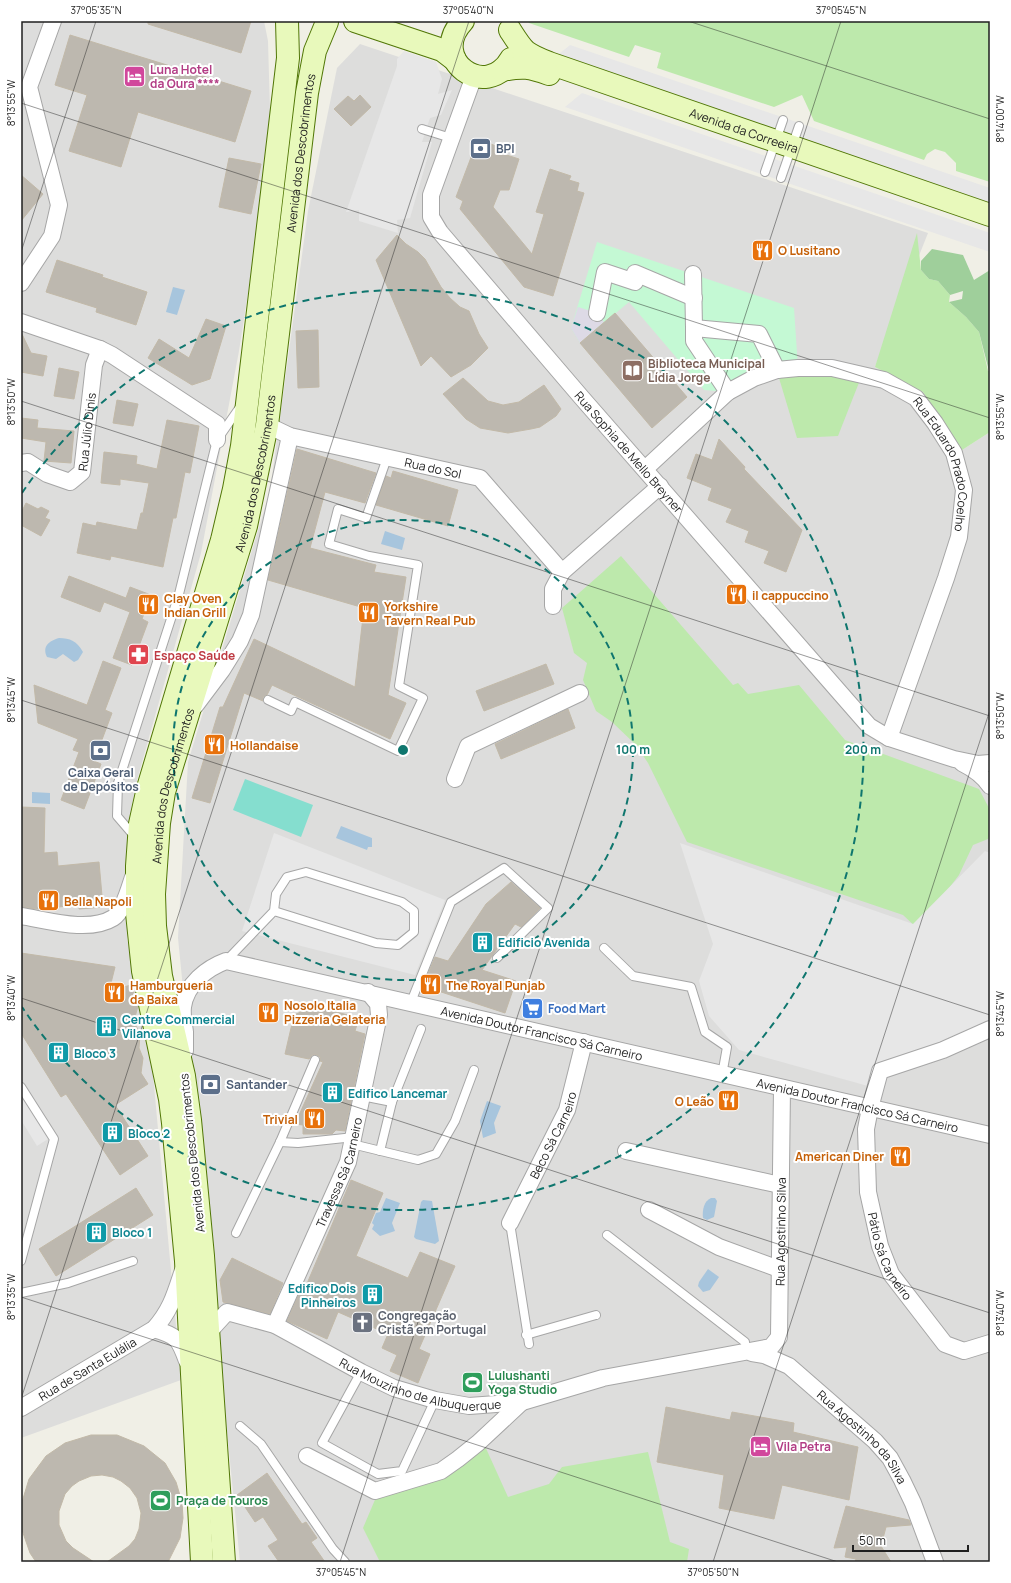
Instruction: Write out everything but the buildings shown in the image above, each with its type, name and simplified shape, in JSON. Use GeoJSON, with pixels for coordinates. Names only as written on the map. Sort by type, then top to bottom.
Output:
{"type":"FeatureCollection","features":[{"type":"Feature","properties":{"kind":"main road","name":"Avenida dos Descobrimentos"},"geometry":{"type":"LineString","coordinates":[[202,1562],[186,1260],[170,1099],[142,964],[136,913],[137,866],[140,824],[148,788],[222,540],[242,446],[288,58],[287,21]]}},
{"type":"Feature","properties":{"kind":"main road"},"geometry":{"type":"LineString","coordinates":[[290,21],[306,26],[317,26],[328,22]]}},
{"type":"Feature","properties":{"kind":"main road"},"geometry":{"type":"LineString","coordinates":[[355,21],[442,50],[455,60],[463,70],[474,76]]}},
{"type":"Feature","properties":{"kind":"main road"},"geometry":{"type":"LineString","coordinates":[[455,60],[451,47],[452,38],[456,28],[463,21]]}},
{"type":"Feature","properties":{"kind":"main road","name":"Avenida dos Descobrimentos"},"geometry":{"type":"LineString","coordinates":[[224,1562],[200,1234],[190,1120],[184,1076],[161,976],[155,926],[154,894],[158,823],[164,792],[246,526],[267,425],[307,93],[315,51],[328,22]]}},
{"type":"Feature","properties":{"kind":"main road"},"geometry":{"type":"LineString","coordinates":[[502,70],[508,64],[514,53],[514,42],[506,25]]}},
{"type":"Feature","properties":{"kind":"main road","name":"Avenida da Correeira"},"geometry":{"type":"LineString","coordinates":[[506,25],[523,51],[533,57],[990,226]]}},
{"type":"Feature","properties":{"kind":"main road","name":"Avenida da Correeira"},"geometry":{"type":"LineString","coordinates":[[474,76],[490,76],[502,70],[529,67],[990,215]]}},
{"type":"Feature","properties":{"kind":"street"},"geometry":{"type":"LineString","coordinates":[[21,283],[52,236],[59,205],[25,88],[53,21]]}},
{"type":"Feature","properties":{"kind":"street","name":"Rua Sophia de Mello Breyner"},"geometry":{"type":"LineString","coordinates":[[474,76],[450,138],[431,195],[431,217],[437,227],[582,398],[869,726],[889,738],[954,759],[978,764],[990,762]]}},
{"type":"Feature","properties":{"kind":"street"},"geometry":{"type":"LineString","coordinates":[[597,313],[606,272],[635,282],[635,273],[694,298]]}},
{"type":"Feature","properties":{"kind":"street"},"geometry":{"type":"LineString","coordinates":[[693,274],[694,341],[728,392]]}},
{"type":"Feature","properties":{"kind":"street"},"geometry":{"type":"LineString","coordinates":[[21,322],[100,349],[217,424],[217,440]]}},
{"type":"Feature","properties":{"kind":"street"},"geometry":{"type":"LineString","coordinates":[[694,328],[759,334],[777,370]]}},
{"type":"Feature","properties":{"kind":"street","name":"Rua Júlio Dinis"},"geometry":{"type":"LineString","coordinates":[[21,463],[28,462],[47,474],[70,482],[82,472],[94,365],[100,349]]}},
{"type":"Feature","properties":{"kind":"street","name":"Rua Eduardo Prado Coelho"},"geometry":{"type":"LineString","coordinates":[[644,469],[728,392],[754,378],[777,370],[798,368],[832,368],[884,380],[916,398],[935,423],[954,453],[964,490],[959,537],[946,578],[889,738]]}},
{"type":"Feature","properties":{"kind":"street","name":"Rua do Sol"},"geometry":{"type":"LineString","coordinates":[[267,425],[290,436],[480,478],[562,572]]}},
{"type":"Feature","properties":{"kind":"street"},"geometry":{"type":"LineString","coordinates":[[189,713],[222,670],[240,641],[251,615],[290,436]]}},
{"type":"Feature","properties":{"kind":"street"},"geometry":{"type":"LineString","coordinates":[[553,606],[553,589],[562,572],[660,486]]}},
{"type":"Feature","properties":{"kind":"street"},"geometry":{"type":"LineString","coordinates":[[454,779],[468,746],[580,693]]}},
{"type":"Feature","properties":{"kind":"street","name":"Rua Sophia de Mello Breyner"},"geometry":{"type":"LineString","coordinates":[[954,759],[975,769],[990,786]]}},
{"type":"Feature","properties":{"kind":"street"},"geometry":{"type":"LineString","coordinates":[[21,916],[76,925],[99,923],[114,918],[124,903],[137,866]]}},
{"type":"Feature","properties":{"kind":"street"},"geometry":{"type":"LineString","coordinates":[[184,1076],[185,1033],[183,1007],[185,1001],[192,984],[213,966],[226,960]]}},
{"type":"Feature","properties":{"kind":"street","name":"Avenida Doutor Francisco Sá Carneiro"},"geometry":{"type":"LineString","coordinates":[[226,960],[990,1135]]}},
{"type":"Feature","properties":{"kind":"street","name":"Travessa Sá Carneiro"},"geometry":{"type":"LineString","coordinates":[[275,1324],[348,1162],[379,1015],[378,1004],[368,992]]}},
{"type":"Feature","properties":{"kind":"street","name":"Pátio Sá Carneiro"},"geometry":{"type":"LineString","coordinates":[[990,1029],[943,1050],[880,1070],[866,1129],[868,1192],[880,1246],[891,1274],[945,1344],[964,1351],[990,1343]]}},
{"type":"Feature","properties":{"kind":"street","name":"Beco Sá Carneiro"},"geometry":{"type":"LineString","coordinates":[[510,1224],[567,1110],[584,1042]]}},
{"type":"Feature","properties":{"kind":"street","name":"Rua Agostinho Silva"},"geometry":{"type":"LineString","coordinates":[[746,1353],[771,1347],[779,1337],[782,1088]]}},
{"type":"Feature","properties":{"kind":"street"},"geometry":{"type":"LineString","coordinates":[[626,1151],[780,1185]]}},
{"type":"Feature","properties":{"kind":"street"},"geometry":{"type":"LineString","coordinates":[[649,1210],[719,1247],[779,1269]]}},
{"type":"Feature","properties":{"kind":"street"},"geometry":{"type":"LineString","coordinates":[[186,1260],[175,1296],[165,1316],[154,1329],[168,1333],[180,1343],[191,1370]]}},
{"type":"Feature","properties":{"kind":"street","name":"Rua Mouzinho de Albuquerque"},"geometry":{"type":"LineString","coordinates":[[207,1334],[227,1312],[275,1324],[361,1372],[394,1388],[435,1400],[469,1406],[522,1402],[603,1378],[746,1353]]}},
{"type":"Feature","properties":{"kind":"street","name":"Rua de Santa Eulália"},"geometry":{"type":"LineString","coordinates":[[21,1408],[154,1329]]}},
{"type":"Feature","properties":{"kind":"street","name":"Rua Agostinho da Silva"},"geometry":{"type":"LineString","coordinates":[[746,1353],[764,1355],[789,1366],[875,1441],[890,1458],[902,1480],[913,1503],[935,1562]]}},
{"type":"Feature","properties":{"kind":"street"},"geometry":{"type":"LineString","coordinates":[[307,1456],[375,1491],[441,1471],[458,1460],[478,1443],[522,1402]]}},
{"type":"Feature","properties":{"kind":"lane"},"geometry":{"type":"LineString","coordinates":[[781,178],[783,120]]}},
{"type":"Feature","properties":{"kind":"lane"},"geometry":{"type":"LineString","coordinates":[[765,172],[799,126]]}},
{"type":"Feature","properties":{"kind":"lane"},"geometry":{"type":"LineString","coordinates":[[422,129],[450,138]]}},
{"type":"Feature","properties":{"kind":"lane","name":"Avenida dos Descobrimentos"},"geometry":{"type":"LineString","coordinates":[[139,841],[117,816],[118,783],[179,594],[217,440],[247,396]]}},
{"type":"Feature","properties":{"kind":"lane"},"geometry":{"type":"LineString","coordinates":[[268,700],[291,711],[295,702],[398,751],[423,698],[399,686],[418,565],[369,556],[329,544],[338,509],[366,518],[388,458]]}},
{"type":"Feature","properties":{"kind":"lane"},"geometry":{"type":"LineString","coordinates":[[411,1002],[452,902],[504,868],[548,908],[497,958]]}},
{"type":"Feature","properties":{"kind":"lane"},"geometry":{"type":"LineString","coordinates":[[226,960],[274,911],[276,894],[287,876],[306,872],[402,902],[414,911],[414,932],[398,945],[376,943],[274,911]]}},
{"type":"Feature","properties":{"kind":"lane"},"geometry":{"type":"LineString","coordinates":[[604,948],[633,976],[692,987],[705,1032],[728,1047],[722,1074]]}},
{"type":"Feature","properties":{"kind":"lane"},"geometry":{"type":"LineString","coordinates":[[380,1151],[392,1102],[421,1029]]}},
{"type":"Feature","properties":{"kind":"lane"},"geometry":{"type":"LineString","coordinates":[[236,1233],[280,1142],[315,1060]]}},
{"type":"Feature","properties":{"kind":"lane"},"geometry":{"type":"LineString","coordinates":[[280,1142],[298,1143],[353,1141],[380,1151],[418,1160],[436,1154],[454,1121],[474,1070]]}},
{"type":"Feature","properties":{"kind":"lane"},"geometry":{"type":"LineString","coordinates":[[21,1086],[54,1139],[21,1260]]}},
{"type":"Feature","properties":{"kind":"lane"},"geometry":{"type":"LineString","coordinates":[[362,1096],[392,1102]]}},
{"type":"Feature","properties":{"kind":"lane"},"geometry":{"type":"LineString","coordinates":[[510,1224],[526,1336],[529,1344]]}},
{"type":"Feature","properties":{"kind":"lane"},"geometry":{"type":"LineString","coordinates":[[607,1235],[745,1342],[746,1353]]}},
{"type":"Feature","properties":{"kind":"lane"},"geometry":{"type":"LineString","coordinates":[[21,1293],[68,1283],[133,1261]]}},
{"type":"Feature","properties":{"kind":"lane"},"geometry":{"type":"LineString","coordinates":[[526,1336],[596,1315]]}},
{"type":"Feature","properties":{"kind":"lane"},"geometry":{"type":"LineString","coordinates":[[361,1372],[322,1443],[378,1474],[402,1471],[435,1400]]}},
{"type":"Feature","properties":{"kind":"lane"},"geometry":{"type":"LineString","coordinates":[[240,1426],[261,1444],[333,1549],[345,1562]]}},
{"type":"Feature","properties":{"kind":"shaded area"},"geometry":{"type":"Polygon","coordinates":[[[21,21],[264,21],[268,41],[271,145],[239,351],[201,553],[137,780],[127,939],[149,1031],[181,1380],[21,1438],[21,21]]]}},
{"type":"Feature","properties":{"kind":"shaded area"},"geometry":{"type":"Polygon","coordinates":[[[360,44],[928,233],[875,367],[923,392],[962,450],[990,432],[990,1562],[240,1562],[178,938],[188,762],[270,491],[308,211],[337,68],[360,44]]]}},
{"type":"Feature","properties":{"kind":"shaded area"},"geometry":{"type":"Polygon","coordinates":[[[570,45],[990,188],[990,205],[554,58],[570,45]]]}},
{"type":"Feature","properties":{"kind":"shaded area"},"geometry":{"type":"Polygon","coordinates":[[[404,51],[436,62],[442,79],[438,94],[452,90],[441,115],[430,118],[422,142],[432,142],[410,218],[397,220],[398,233],[359,221],[359,210],[346,212],[397,66],[397,59],[404,51]]]}},
{"type":"Feature","properties":{"kind":"shaded area"},"geometry":{"type":"Polygon","coordinates":[[[582,93],[990,233],[990,252],[565,107],[582,93]]]}},
{"type":"Feature","properties":{"kind":"shaded area"},"geometry":{"type":"Polygon","coordinates":[[[173,287],[185,290],[177,315],[166,312],[173,287]]]}},
{"type":"Feature","properties":{"kind":"shaded area"},"geometry":{"type":"Polygon","coordinates":[[[578,307],[597,313],[604,322],[580,343],[571,328],[578,307]]]}},
{"type":"Feature","properties":{"kind":"shaded area"},"geometry":{"type":"Polygon","coordinates":[[[385,531],[405,538],[402,550],[381,544],[385,531]]]}},
{"type":"Feature","properties":{"kind":"shaded area"},"geometry":{"type":"Polygon","coordinates":[[[59,638],[70,640],[78,645],[83,652],[78,660],[74,662],[63,654],[56,659],[47,657],[45,650],[47,644],[59,638]]]}},
{"type":"Feature","properties":{"kind":"shaded area"},"geometry":{"type":"Polygon","coordinates":[[[245,779],[313,805],[301,837],[233,810],[245,779]]]}},
{"type":"Feature","properties":{"kind":"shaded area"},"geometry":{"type":"Polygon","coordinates":[[[32,792],[50,793],[50,804],[32,803],[32,792]]]}},
{"type":"Feature","properties":{"kind":"shaded area"},"geometry":{"type":"Polygon","coordinates":[[[341,826],[372,838],[372,847],[368,847],[367,850],[336,838],[341,826]]]}},
{"type":"Feature","properties":{"kind":"shaded area"},"geometry":{"type":"Polygon","coordinates":[[[274,833],[445,900],[415,975],[242,931],[274,833]]]}},
{"type":"Feature","properties":{"kind":"shaded area"},"geometry":{"type":"Polygon","coordinates":[[[680,843],[913,924],[985,851],[990,853],[990,1033],[876,1065],[868,1086],[739,1050],[709,1016],[699,981],[713,944],[680,843]]]}},
{"type":"Feature","properties":{"kind":"shaded area"},"geometry":{"type":"Polygon","coordinates":[[[21,1094],[48,1139],[37,1146],[21,1120],[21,1094]]]}},
{"type":"Feature","properties":{"kind":"shaded area"},"geometry":{"type":"Polygon","coordinates":[[[487,1101],[501,1106],[494,1123],[496,1133],[483,1138],[480,1121],[487,1101]]]}},
{"type":"Feature","properties":{"kind":"shaded area"},"geometry":{"type":"Polygon","coordinates":[[[386,1198],[400,1203],[392,1223],[395,1231],[380,1236],[372,1229],[374,1225],[372,1223],[376,1213],[380,1212],[386,1198]]]}},
{"type":"Feature","properties":{"kind":"shaded area"},"geometry":{"type":"Polygon","coordinates":[[[711,1198],[715,1198],[717,1201],[714,1217],[707,1220],[703,1218],[703,1209],[707,1201],[711,1198]]]}},
{"type":"Feature","properties":{"kind":"shaded area"},"geometry":{"type":"Polygon","coordinates":[[[423,1200],[432,1201],[439,1241],[435,1244],[416,1239],[414,1237],[421,1202],[423,1200]]]}},
{"type":"Feature","properties":{"kind":"shaded area"},"geometry":{"type":"Polygon","coordinates":[[[708,1269],[719,1277],[710,1290],[703,1292],[698,1286],[708,1269]]]}},
{"type":"Feature","properties":{"kind":"green space"},"geometry":{"type":"Polygon","coordinates":[[[528,21],[990,22],[990,182],[956,171],[956,163],[945,152],[935,149],[927,154],[924,160],[814,121],[802,95],[774,107],[657,68],[661,53],[635,45],[629,57],[529,23],[528,21]]]}},
{"type":"Feature","properties":{"kind":"green space"},"geometry":{"type":"Polygon","coordinates":[[[917,233],[921,270],[929,279],[938,281],[950,295],[949,302],[966,317],[979,332],[988,371],[990,371],[990,432],[962,450],[923,392],[875,367],[917,233]]]}},
{"type":"Feature","properties":{"kind":"green space"},"geometry":{"type":"Polygon","coordinates":[[[597,242],[794,308],[798,368],[728,392],[704,390],[629,302],[580,343],[571,328],[597,242]]]}},
{"type":"Feature","properties":{"kind":"green space"},"geometry":{"type":"Polygon","coordinates":[[[932,249],[963,255],[974,280],[990,270],[990,371],[979,332],[966,317],[949,302],[962,299],[963,291],[950,295],[938,281],[929,279],[921,270],[921,261],[932,249]]]}},
{"type":"Feature","properties":{"kind":"green space"},"geometry":{"type":"Polygon","coordinates":[[[807,375],[835,375],[860,380],[838,436],[797,438],[779,378],[807,375]]]}},
{"type":"Feature","properties":{"kind":"green space"},"geometry":{"type":"Polygon","coordinates":[[[621,556],[733,685],[738,683],[748,694],[799,685],[845,740],[979,789],[990,810],[990,835],[988,839],[973,845],[959,875],[918,929],[903,915],[687,842],[648,763],[636,745],[612,722],[596,711],[583,680],[587,663],[574,653],[562,608],[621,556]]]}},
{"type":"Feature","properties":{"kind":"green space"},"geometry":{"type":"Polygon","coordinates":[[[484,1444],[508,1497],[549,1484],[562,1467],[648,1452],[670,1542],[689,1549],[687,1562],[380,1562],[363,1528],[377,1495],[484,1444]]]}},
{"type":"Feature","properties":{"kind":"place","name":"Luna Hotel da Oura ****"},"geometry":{"type":"Point","coordinates":[134,76]}},
{"type":"Feature","properties":{"kind":"place","name":"BPI"},"geometry":{"type":"Point","coordinates":[481,148]}},
{"type":"Feature","properties":{"kind":"place","name":"O Lusitano"},"geometry":{"type":"Point","coordinates":[762,250]}},
{"type":"Feature","properties":{"kind":"place","name":"Biblioteca Municipal Lídia Jorge"},"geometry":{"type":"Point","coordinates":[633,370]}},
{"type":"Feature","properties":{"kind":"place","name":"il cappuccino"},"geometry":{"type":"Point","coordinates":[737,595]}},
{"type":"Feature","properties":{"kind":"place","name":"Clay Oven Indian Grill"},"geometry":{"type":"Point","coordinates":[149,605]}},
{"type":"Feature","properties":{"kind":"place","name":"Yorkshire Tavern Real Pub"},"geometry":{"type":"Point","coordinates":[369,613]}},
{"type":"Feature","properties":{"kind":"place","name":"Espaço Saúde"},"geometry":{"type":"Point","coordinates":[138,655]}},
{"type":"Feature","properties":{"kind":"place","name":"Hollandaise"},"geometry":{"type":"Point","coordinates":[214,745]}},
{"type":"Feature","properties":{"kind":"place","name":"Caixa Geral de Depósitos"},"geometry":{"type":"Point","coordinates":[101,751]}},
{"type":"Feature","properties":{"kind":"place","name":"Bella Napoli"},"geometry":{"type":"Point","coordinates":[48,901]}},
{"type":"Feature","properties":{"kind":"place","name":"Edificio Avenida"},"geometry":{"type":"Point","coordinates":[482,942]}},
{"type":"Feature","properties":{"kind":"place","name":"The Royal Punjab"},"geometry":{"type":"Point","coordinates":[431,985]}},
{"type":"Feature","properties":{"kind":"place","name":"Hamburgueria da Baixa"},"geometry":{"type":"Point","coordinates":[114,992]}},
{"type":"Feature","properties":{"kind":"place","name":"Food Mart"},"geometry":{"type":"Point","coordinates":[533,1008]}},
{"type":"Feature","properties":{"kind":"place","name":"Nosolo Italia Pizzeria Gelateria"},"geometry":{"type":"Point","coordinates":[268,1012]}},
{"type":"Feature","properties":{"kind":"place","name":"Centre Commercial Vilanova"},"geometry":{"type":"Point","coordinates":[107,1026]}},
{"type":"Feature","properties":{"kind":"place","name":"Bloco 3"},"geometry":{"type":"Point","coordinates":[59,1053]}},
{"type":"Feature","properties":{"kind":"place","name":"Santander"},"geometry":{"type":"Point","coordinates":[210,1084]}},
{"type":"Feature","properties":{"kind":"place","name":"Edifico Lancemar"},"geometry":{"type":"Point","coordinates":[333,1093]}},
{"type":"Feature","properties":{"kind":"place","name":"O Leão"},"geometry":{"type":"Point","coordinates":[729,1101]}},
{"type":"Feature","properties":{"kind":"place","name":"Trivial"},"geometry":{"type":"Point","coordinates":[314,1119]}},
{"type":"Feature","properties":{"kind":"place","name":"Bloco 2"},"geometry":{"type":"Point","coordinates":[112,1133]}},
{"type":"Feature","properties":{"kind":"place","name":"American Diner"},"geometry":{"type":"Point","coordinates":[900,1156]}},
{"type":"Feature","properties":{"kind":"place","name":"Bloco 1"},"geometry":{"type":"Point","coordinates":[96,1232]}},
{"type":"Feature","properties":{"kind":"place","name":"Edifico Dois Pinheiros"},"geometry":{"type":"Point","coordinates":[372,1295]}},
{"type":"Feature","properties":{"kind":"place","name":"Congregação Cristã em Portugal"},"geometry":{"type":"Point","coordinates":[363,1322]}},
{"type":"Feature","properties":{"kind":"place","name":"Lulushanti Yoga Studio"},"geometry":{"type":"Point","coordinates":[473,1382]}},
{"type":"Feature","properties":{"kind":"place","name":"Vila Petra"},"geometry":{"type":"Point","coordinates":[760,1446]}},
{"type":"Feature","properties":{"kind":"place","name":"Praça de Touros"},"geometry":{"type":"Point","coordinates":[160,1500]}}]}
